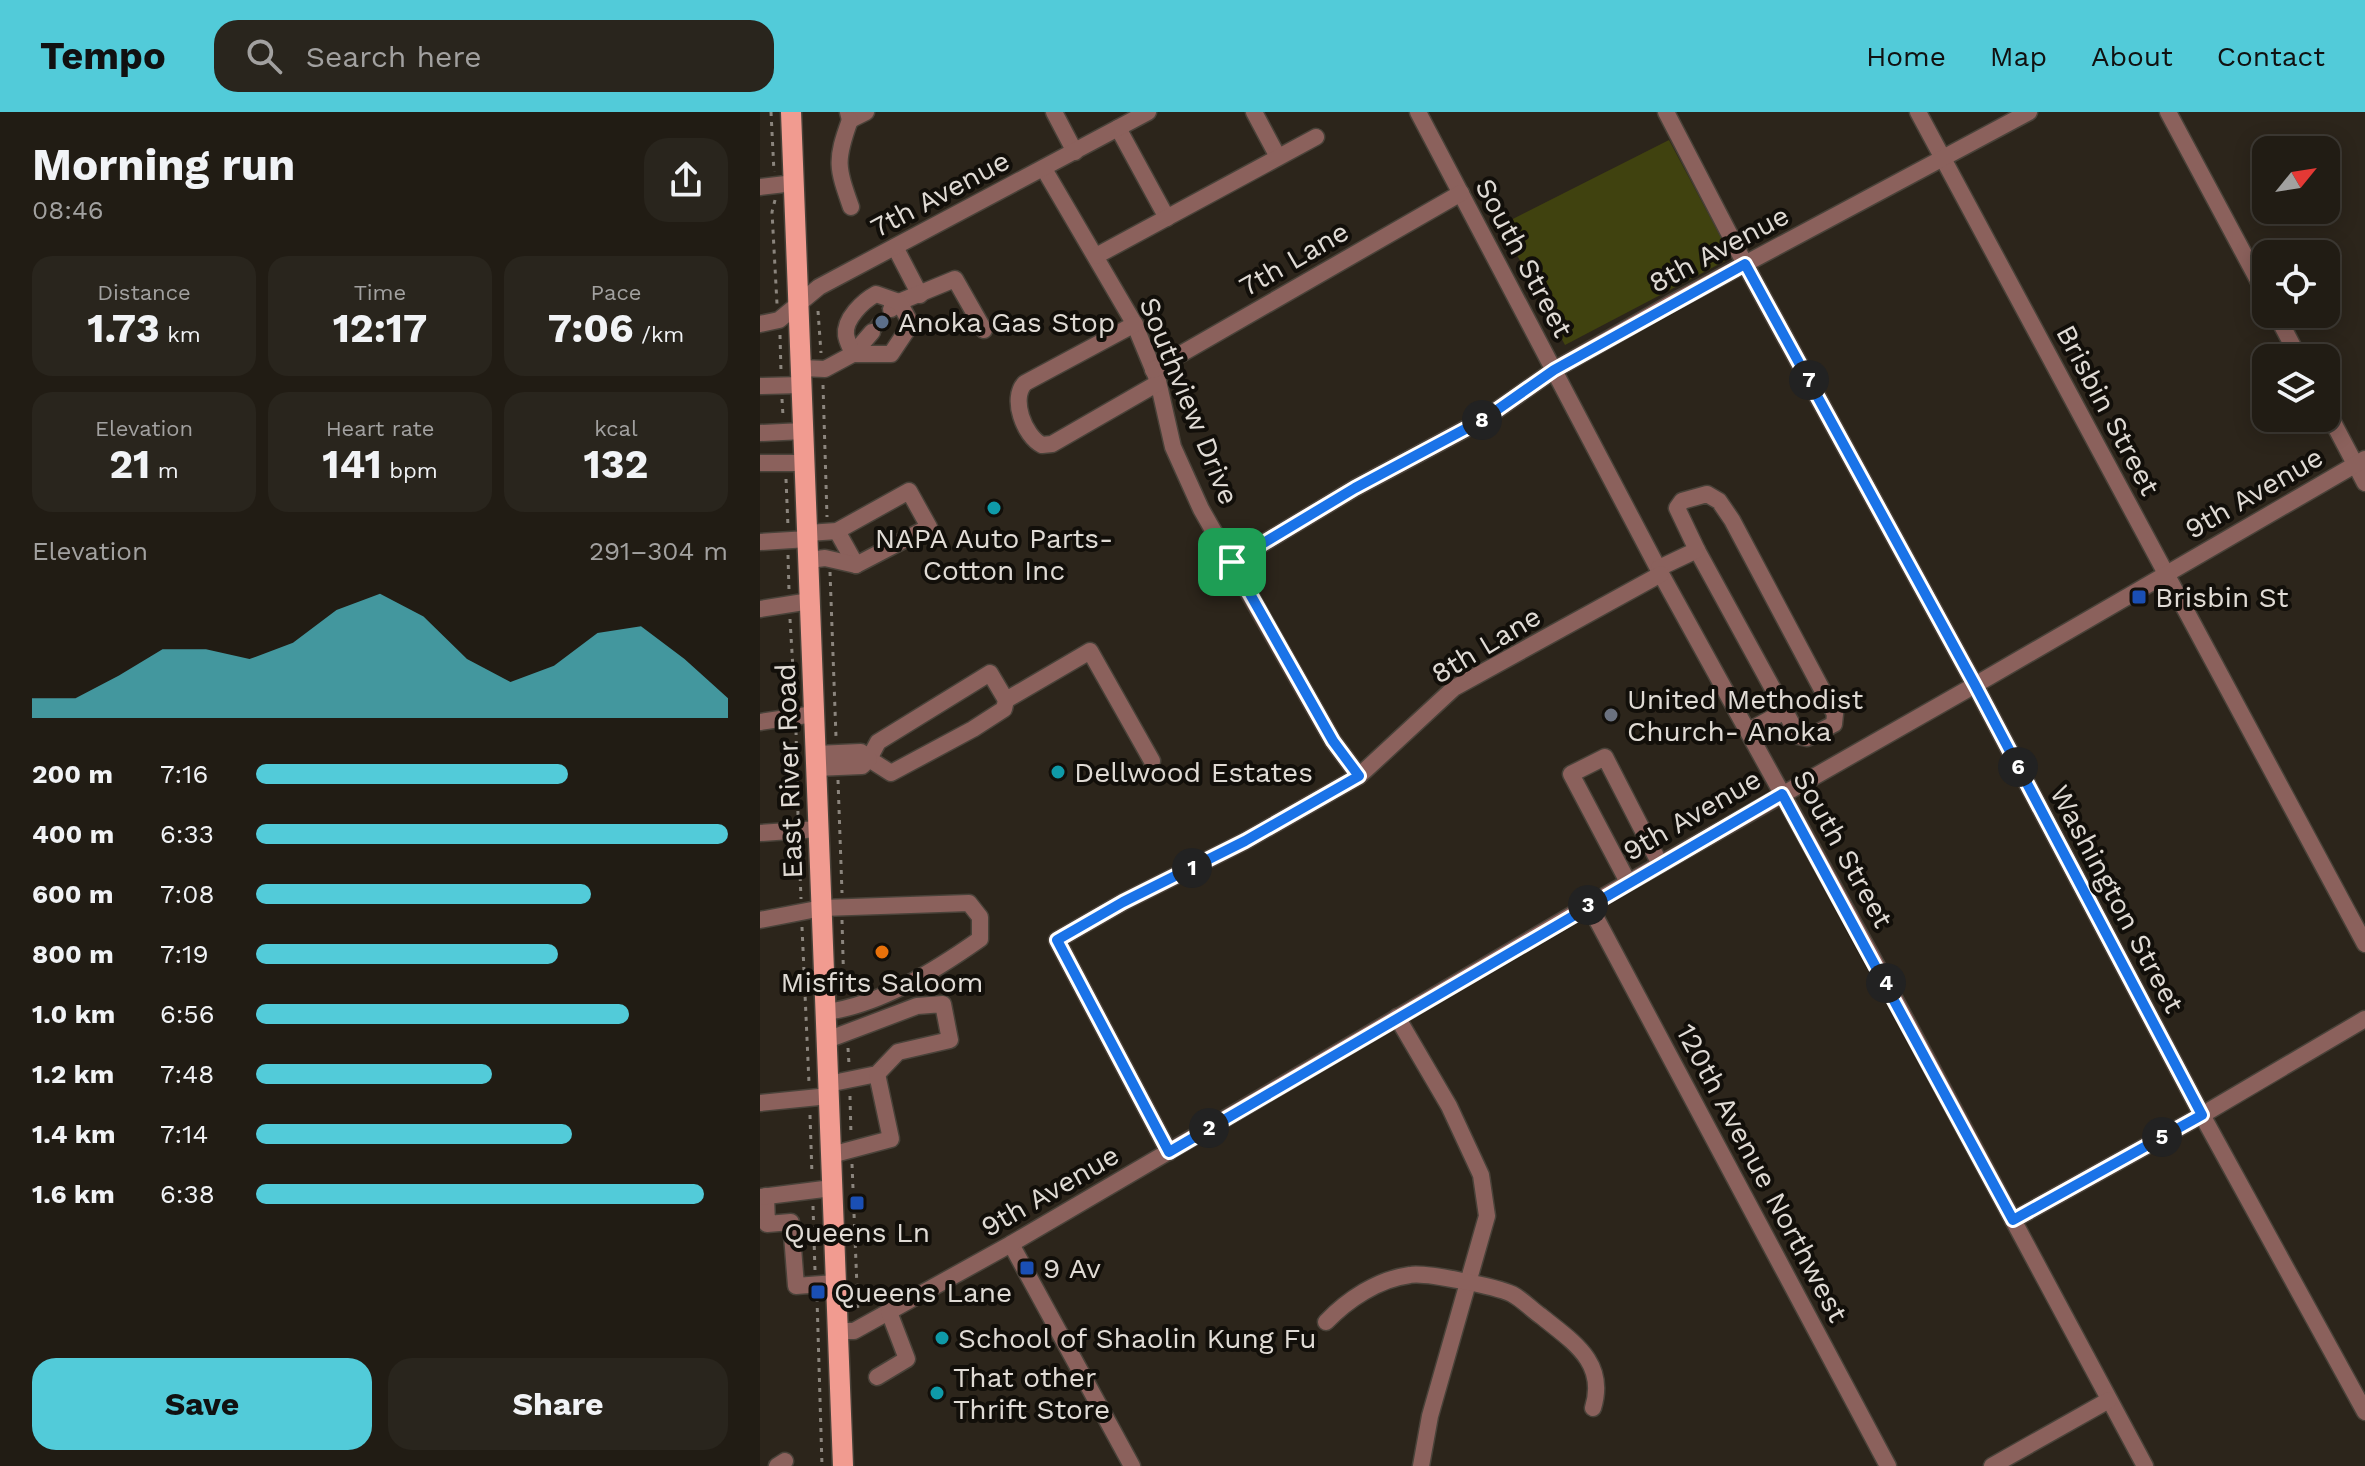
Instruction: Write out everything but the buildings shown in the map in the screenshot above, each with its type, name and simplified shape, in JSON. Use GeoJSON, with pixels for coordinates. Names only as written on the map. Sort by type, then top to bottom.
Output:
{"type":"FeatureCollection","features":[{"type":"Feature","properties":{"kind":"main road","name":"East River Road"},"geometry":{"type":"LineString","coordinates":[[791,112],[776,185],[808,308],[809,374],[804,431],[805,463],[820,542],[810,601],[814,714],[826,760],[819,829],[832,908],[835,1010],[827,1040],[843,1466]]}},
{"type":"Feature","properties":{"kind":"street"},"geometry":{"type":"LineString","coordinates":[[851,207],[838,169],[841,144],[849,116],[866,112]]}},
{"type":"Feature","properties":{"kind":"street"},"geometry":{"type":"LineString","coordinates":[[1054,112],[1075,152]]}},
{"type":"Feature","properties":{"kind":"street","name":"7th Avenue"},"geometry":{"type":"LineString","coordinates":[[760,324],[808,308],[819,287],[1148,112]]}},
{"type":"Feature","properties":{"kind":"street"},"geometry":{"type":"LineString","coordinates":[[1254,112],[1278,157]]}},
{"type":"Feature","properties":{"kind":"street","name":"South Street"},"geometry":{"type":"LineString","coordinates":[[1418,112],[1660,571],[2145,1466]]}},
{"type":"Feature","properties":{"kind":"street","name":"Washington Street"},"geometry":{"type":"LineString","coordinates":[[1666,112],[1745,264],[1975,685],[2202,1115],[2365,1412]]}},
{"type":"Feature","properties":{"kind":"street","name":"Brisbin Street"},"geometry":{"type":"LineString","coordinates":[[1918,112],[2365,944]]}},
{"type":"Feature","properties":{"kind":"street","name":"8th Avenue"},"geometry":{"type":"LineString","coordinates":[[1232,562],[1355,488],[1484,419],[1554,370],[2029,112]]}},
{"type":"Feature","properties":{"kind":"street"},"geometry":{"type":"LineString","coordinates":[[2168,112],[2252,269]]}},
{"type":"Feature","properties":{"kind":"street"},"geometry":{"type":"LineString","coordinates":[[1118,128],[1167,218]]}},
{"type":"Feature","properties":{"kind":"street"},"geometry":{"type":"LineString","coordinates":[[1096,256],[1316,137]]}},
{"type":"Feature","properties":{"kind":"street","name":"Southview Drive"},"geometry":{"type":"LineString","coordinates":[[1044,169],[1135,324],[1156,376],[1173,447],[1201,509],[1333,741],[1359,776]]}},
{"type":"Feature","properties":{"kind":"street","name":"7th Lane"},"geometry":{"type":"LineString","coordinates":[[1135,324],[1025,383],[1018,394],[1028,434],[1042,445],[1052,444],[1156,376],[1461,193]]}},
{"type":"Feature","properties":{"kind":"street"},"geometry":{"type":"LineString","coordinates":[[895,247],[920,295]]}},
{"type":"Feature","properties":{"kind":"street"},"geometry":{"type":"LineString","coordinates":[[894,306],[955,279],[984,330]]}},
{"type":"Feature","properties":{"kind":"street"},"geometry":{"type":"LineString","coordinates":[[760,386],[809,374],[853,354],[891,354],[911,324],[894,306],[876,294],[867,298],[847,326],[846,337],[853,354]]}},
{"type":"Feature","properties":{"kind":"street"},"geometry":{"type":"LineString","coordinates":[[853,354],[872,332]]}},
{"type":"Feature","properties":{"kind":"street"},"geometry":{"type":"LineString","coordinates":[[760,433],[804,431]]}},
{"type":"Feature","properties":{"kind":"street"},"geometry":{"type":"LineString","coordinates":[[2340,431],[2360,462],[2365,483]]}},
{"type":"Feature","properties":{"kind":"street","name":"9th Avenue"},"geometry":{"type":"LineString","coordinates":[[837,1331],[861,1328],[1011,1244],[1628,882],[2360,462]]}},
{"type":"Feature","properties":{"kind":"street"},"geometry":{"type":"LineString","coordinates":[[760,463],[805,463]]}},
{"type":"Feature","properties":{"kind":"street"},"geometry":{"type":"LineString","coordinates":[[760,542],[820,542],[909,491],[929,527],[856,565]]}},
{"type":"Feature","properties":{"kind":"street"},"geometry":{"type":"LineString","coordinates":[[1707,494],[1719,501],[1732,520],[1835,714],[1834,724],[1807,738],[1798,736],[1697,550],[1677,508],[1682,501],[1707,494]]}},
{"type":"Feature","properties":{"kind":"street"},"geometry":{"type":"LineString","coordinates":[[820,542],[856,565]]}},
{"type":"Feature","properties":{"kind":"street"},"geometry":{"type":"LineString","coordinates":[[820,542],[856,565]]}},
{"type":"Feature","properties":{"kind":"street","name":"8th Lane"},"geometry":{"type":"LineString","coordinates":[[1169,1152],[1057,940],[1123,902],[1245,841],[1359,776],[1454,688],[1697,550]]}},
{"type":"Feature","properties":{"kind":"street"},"geometry":{"type":"LineString","coordinates":[[760,609],[810,601]]}},
{"type":"Feature","properties":{"kind":"street"},"geometry":{"type":"LineString","coordinates":[[1006,700],[1090,651],[1152,761]]}},
{"type":"Feature","properties":{"kind":"street"},"geometry":{"type":"LineString","coordinates":[[826,760],[862,766],[878,742],[990,673],[1006,700],[1004,709],[973,729],[891,773],[869,759]]}},
{"type":"Feature","properties":{"kind":"street"},"geometry":{"type":"LineString","coordinates":[[1748,731],[1785,711]]}},
{"type":"Feature","properties":{"kind":"street"},"geometry":{"type":"LineString","coordinates":[[760,722],[814,714]]}},
{"type":"Feature","properties":{"kind":"street"},"geometry":{"type":"LineString","coordinates":[[1628,882],[1571,774],[1605,757],[1660,864]]}},
{"type":"Feature","properties":{"kind":"street"},"geometry":{"type":"LineString","coordinates":[[760,833],[819,829]]}},
{"type":"Feature","properties":{"kind":"street"},"geometry":{"type":"LineString","coordinates":[[760,920],[832,908],[969,903],[980,917],[980,939],[956,956],[894,989],[835,1010]]}},
{"type":"Feature","properties":{"kind":"street","name":"120th Avenue Northwest"},"geometry":{"type":"LineString","coordinates":[[1589,905],[1888,1466]]}},
{"type":"Feature","properties":{"kind":"street"},"geometry":{"type":"LineString","coordinates":[[760,1103],[829,1090],[849,1079],[877,1074],[898,1052],[950,1040],[943,1004],[917,1006],[827,1040]]}},
{"type":"Feature","properties":{"kind":"street"},"geometry":{"type":"LineString","coordinates":[[1397,1017],[1449,1106],[1481,1175],[1487,1216],[1430,1416],[1421,1466]]}},
{"type":"Feature","properties":{"kind":"street"},"geometry":{"type":"LineString","coordinates":[[2013,1220],[2202,1115],[2365,1019]]}},
{"type":"Feature","properties":{"kind":"street"},"geometry":{"type":"LineString","coordinates":[[831,1155],[891,1139],[877,1074]]}},
{"type":"Feature","properties":{"kind":"street"},"geometry":{"type":"LineString","coordinates":[[832,1188],[763,1196],[767,1224],[791,1222],[796,1286],[835,1283]]}},
{"type":"Feature","properties":{"kind":"street"},"geometry":{"type":"LineString","coordinates":[[1011,1244],[1127,1464]]}},
{"type":"Feature","properties":{"kind":"street"},"geometry":{"type":"LineString","coordinates":[[1326,1322],[1344,1303],[1411,1274],[1512,1294],[1578,1346],[1593,1365],[1597,1393],[1593,1408]]}},
{"type":"Feature","properties":{"kind":"street"},"geometry":{"type":"LineString","coordinates":[[877,1377],[907,1359],[889,1312]]}},
{"type":"Feature","properties":{"kind":"street"},"geometry":{"type":"LineString","coordinates":[[1992,1466],[2109,1400]]}},
{"type":"Feature","properties":{"kind":"path"},"geometry":{"type":"LineString","coordinates":[[771,112],[776,185],[772,212],[778,309]]}},
{"type":"Feature","properties":{"kind":"path"},"geometry":{"type":"LineString","coordinates":[[808,308],[820,542],[835,1010]]}},
{"type":"Feature","properties":{"kind":"path"},"geometry":{"type":"LineString","coordinates":[[848,1032],[856,1298],[861,1328]]}},
{"type":"Feature","properties":{"kind":"shaded area"},"geometry":{"type":"Polygon","coordinates":[[[1669,140],[1727,249],[1727,260],[1565,345],[1501,225],[1669,140]]]}},
{"type":"Feature","properties":{"kind":"tunnel"},"geometry":{"type":"LineString","coordinates":[[872,332],[890,310]]}},
{"type":"Feature","properties":{"kind":"place","name":"Anoka Gas Stop"},"geometry":{"type":"Point","coordinates":[882,322]}},
{"type":"Feature","properties":{"kind":"place","name":"NAPA Auto Parts- Cotton Inc"},"geometry":{"type":"Point","coordinates":[994,508]}},
{"type":"Feature","properties":{"kind":"place","name":"Brisbin St"},"geometry":{"type":"Point","coordinates":[2139,597]}},
{"type":"Feature","properties":{"kind":"place","name":"United Methodist Church- Anoka"},"geometry":{"type":"Point","coordinates":[1611,715]}},
{"type":"Feature","properties":{"kind":"place","name":"Dellwood Estates"},"geometry":{"type":"Point","coordinates":[1058,772]}},
{"type":"Feature","properties":{"kind":"place","name":"Misfits Saloom"},"geometry":{"type":"Point","coordinates":[882,952]}},
{"type":"Feature","properties":{"kind":"place","name":"Queens Ln"},"geometry":{"type":"Point","coordinates":[857,1203]}},
{"type":"Feature","properties":{"kind":"place","name":"9 Av"},"geometry":{"type":"Point","coordinates":[1027,1268]}},
{"type":"Feature","properties":{"kind":"place","name":"Queens Lane"},"geometry":{"type":"Point","coordinates":[818,1292]}},
{"type":"Feature","properties":{"kind":"place","name":"School of Shaolin Kung Fu"},"geometry":{"type":"Point","coordinates":[942,1338]}},
{"type":"Feature","properties":{"kind":"place","name":"That other Thrift Store"},"geometry":{"type":"Point","coordinates":[937,1393]}},
{"type":"Feature","properties":{"kind":"route"},"geometry":{"type":"LineString","coordinates":[[1745,264],[1975,685],[2202,1115],[2013,1220],[1782,794],[1169,1152],[1057,940],[1123,902],[1245,841],[1359,776],[1333,741],[1232,562],[1355,488],[1484,419],[1554,370],[1745,264]]}}]}
